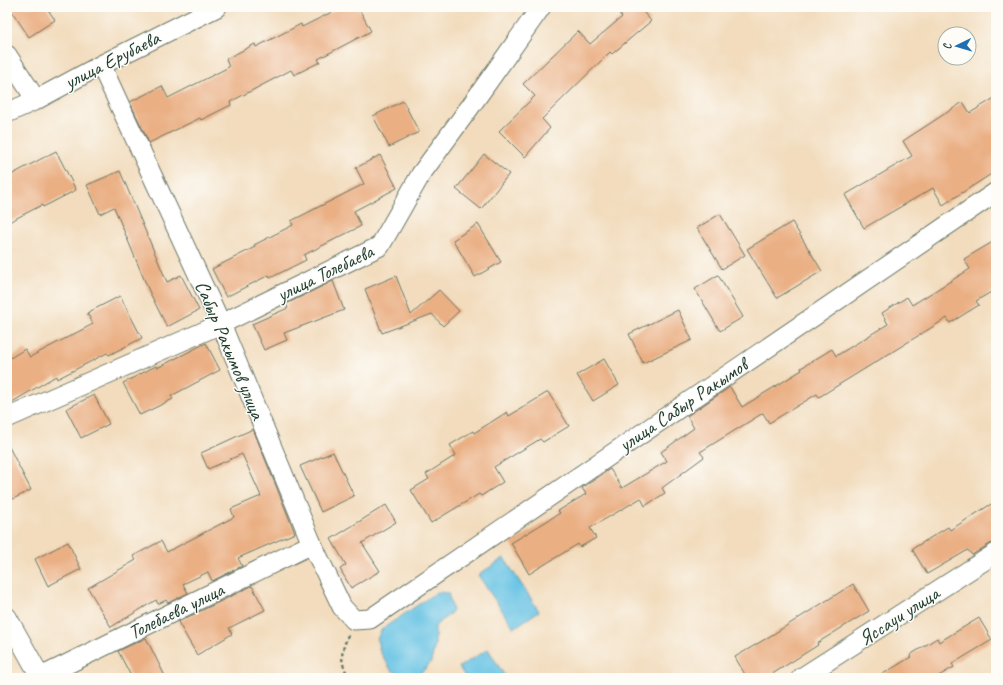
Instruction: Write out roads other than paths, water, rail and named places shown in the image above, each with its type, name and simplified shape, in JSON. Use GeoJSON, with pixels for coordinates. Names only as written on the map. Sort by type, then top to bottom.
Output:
{"type":"FeatureCollection","features":[{"type":"Feature","properties":{"kind":"street","name":"улица Ерубаева"},"geometry":{"type":"LineString","coordinates":[[7,113],[36,100],[101,65],[217,7]]}},
{"type":"Feature","properties":{"kind":"street","name":"улица Толебаева"},"geometry":{"type":"LineString","coordinates":[[7,418],[221,324],[380,246],[421,174],[541,7]]}},
{"type":"Feature","properties":{"kind":"street"},"geometry":{"type":"LineString","coordinates":[[7,55],[36,100]]}},
{"type":"Feature","properties":{"kind":"street","name":"Сабыр Ракымов улица"},"geometry":{"type":"LineString","coordinates":[[101,65],[221,324],[312,544],[342,607],[362,619]]}},
{"type":"Feature","properties":{"kind":"street","name":"улица Сабыр Ракымов"},"geometry":{"type":"LineString","coordinates":[[362,619],[996,192]]}},
{"type":"Feature","properties":{"kind":"street","name":"Толебаева улица"},"geometry":{"type":"LineString","coordinates":[[41,678],[312,544]]}},
{"type":"Feature","properties":{"kind":"street","name":"Яссауи улица"},"geometry":{"type":"LineString","coordinates":[[801,678],[996,553]]}},
{"type":"Feature","properties":{"kind":"street"},"geometry":{"type":"LineString","coordinates":[[7,616],[41,678]]}},
{"type":"Feature","properties":{"kind":"water"},"geometry":{"type":"Polygon","coordinates":[[[504,558],[539,611],[514,628],[478,575],[504,558]]]}},
{"type":"Feature","properties":{"kind":"water"},"geometry":{"type":"Polygon","coordinates":[[[437,592],[448,593],[453,611],[435,626],[435,644],[431,662],[423,671],[412,678],[407,678],[391,670],[380,652],[377,639],[382,629],[437,592]]]}},
{"type":"Feature","properties":{"kind":"water"},"geometry":{"type":"Polygon","coordinates":[[[488,649],[506,678],[466,678],[459,667],[488,649]]]}}]}
